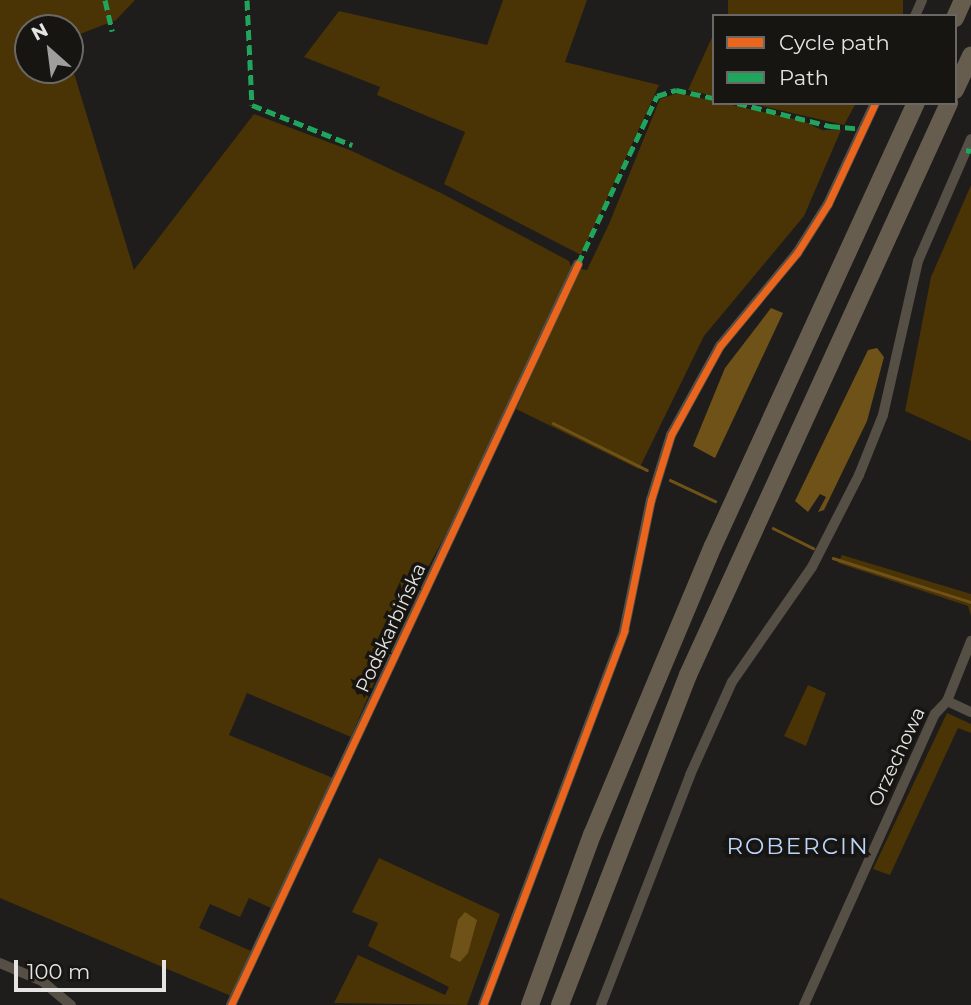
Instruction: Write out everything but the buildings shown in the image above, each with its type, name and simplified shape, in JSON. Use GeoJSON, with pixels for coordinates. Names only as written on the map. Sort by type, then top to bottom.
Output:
{"type":"FeatureCollection","features":[{"type":"Feature","properties":{"kind":"highway"},"geometry":{"type":"LineString","coordinates":[[957,86],[971,55]]}},
{"type":"Feature","properties":{"kind":"highway"},"geometry":{"type":"LineString","coordinates":[[530,1005],[597,823],[703,571],[915,105]]}},
{"type":"Feature","properties":{"kind":"highway"},"geometry":{"type":"LineString","coordinates":[[560,1005],[688,676],[948,105]]}},
{"type":"Feature","properties":{"kind":"street"},"geometry":{"type":"LineString","coordinates":[[483,1005],[624,631],[651,500],[671,435],[720,346],[797,253],[817,223],[874,105]]}},
{"type":"Feature","properties":{"kind":"street"},"geometry":{"type":"LineString","coordinates":[[601,1005],[690,775],[732,682],[812,567],[859,475],[883,415],[918,261],[971,139]]}},
{"type":"Feature","properties":{"kind":"street","name":"Podskarbińska"},"geometry":{"type":"LineString","coordinates":[[232,1005],[578,264]]}},
{"type":"Feature","properties":{"kind":"street","name":"Orzechowa"},"geometry":{"type":"LineString","coordinates":[[804,1005],[935,714],[947,701],[971,640]]}},
{"type":"Feature","properties":{"kind":"street"},"geometry":{"type":"LineString","coordinates":[[947,701],[971,712]]}},
{"type":"Feature","properties":{"kind":"street"},"geometry":{"type":"LineString","coordinates":[[0,964],[42,981],[71,1005]]}},
{"type":"Feature","properties":{"kind":"shaded area"},"geometry":{"type":"Polygon","coordinates":[[[0,0],[135,0],[116,20],[84,33],[84,14],[14,14],[14,84],[77,84],[134,270],[254,114],[352,151],[441,193],[569,261],[572,269],[452,523],[406,608],[351,737],[247,693],[229,735],[333,778],[271,908],[249,898],[240,917],[210,904],[199,928],[251,951],[231,996],[0,898],[0,0]]]}},
{"type":"Feature","properties":{"kind":"shaded area"},"geometry":{"type":"Polygon","coordinates":[[[503,0],[587,0],[565,62],[659,85],[581,255],[444,184],[465,132],[377,95],[380,87],[304,57],[339,11],[487,45],[503,0]]]}},
{"type":"Feature","properties":{"kind":"shaded area"},"geometry":{"type":"Polygon","coordinates":[[[728,0],[903,0],[903,14],[728,14],[728,0]]]}},
{"type":"Feature","properties":{"kind":"shaded area"},"geometry":{"type":"Polygon","coordinates":[[[712,37],[712,96],[688,90],[712,37]]]}},
{"type":"Feature","properties":{"kind":"shaded area"},"geometry":{"type":"Polygon","coordinates":[[[678,93],[712,101],[712,105],[732,105],[803,121],[822,130],[841,130],[804,216],[704,336],[639,469],[516,409],[580,269],[587,270],[609,224],[660,99],[678,93]]]}},
{"type":"Feature","properties":{"kind":"shaded area"},"geometry":{"type":"Polygon","coordinates":[[[758,105],[855,105],[844,125],[758,105]]]}},
{"type":"Feature","properties":{"kind":"shaded area"},"geometry":{"type":"Polygon","coordinates":[[[971,185],[971,441],[905,411],[931,277],[971,185]]]}},
{"type":"Feature","properties":{"kind":"shaded area"},"geometry":{"type":"Polygon","coordinates":[[[771,308],[783,313],[715,458],[693,446],[725,368],[771,308]]]}},
{"type":"Feature","properties":{"kind":"shaded area"},"geometry":{"type":"Polygon","coordinates":[[[877,348],[884,357],[867,421],[824,510],[818,512],[826,497],[820,494],[808,512],[795,501],[868,350],[877,348]]]}},
{"type":"Feature","properties":{"kind":"shaded area"},"geometry":{"type":"Polygon","coordinates":[[[842,555],[971,594],[971,616],[968,606],[838,563],[842,555]]]}},
{"type":"Feature","properties":{"kind":"shaded area"},"geometry":{"type":"Polygon","coordinates":[[[808,685],[826,693],[806,746],[784,736],[808,685]]]}},
{"type":"Feature","properties":{"kind":"shaded area"},"geometry":{"type":"Polygon","coordinates":[[[947,713],[971,724],[971,733],[958,728],[890,875],[873,869],[947,713]]]}},
{"type":"Feature","properties":{"kind":"shaded area"},"geometry":{"type":"Polygon","coordinates":[[[379,858],[500,914],[467,1005],[334,1003],[358,955],[445,995],[449,987],[368,946],[378,923],[352,912],[379,858]]]}},
{"type":"Feature","properties":{"kind":"shaded area"},"geometry":{"type":"Polygon","coordinates":[[[465,912],[477,920],[468,953],[460,962],[450,957],[458,920],[465,912]]]}},
{"type":"Feature","properties":{"kind":"waterway"},"geometry":{"type":"LineString","coordinates":[[553,423],[647,470]]}},
{"type":"Feature","properties":{"kind":"waterway"},"geometry":{"type":"LineString","coordinates":[[670,480],[715,501]]}},
{"type":"Feature","properties":{"kind":"waterway"},"geometry":{"type":"LineString","coordinates":[[773,528],[813,548]]}},
{"type":"Feature","properties":{"kind":"waterway"},"geometry":{"type":"LineString","coordinates":[[833,558],[971,602]]}},
{"type":"Feature","properties":{"kind":"marked path"},"geometry":{"type":"LineString","coordinates":[[105,0],[112,31]]}},
{"type":"Feature","properties":{"kind":"marked path"},"geometry":{"type":"LineString","coordinates":[[247,0],[252,105],[352,145]]}},
{"type":"Feature","properties":{"kind":"marked path"},"geometry":{"type":"LineString","coordinates":[[578,264],[657,96],[676,90],[712,98]]}},
{"type":"Feature","properties":{"kind":"marked path"},"geometry":{"type":"LineString","coordinates":[[745,105],[830,126],[863,129]]}},
{"type":"Feature","properties":{"kind":"marked path"},"geometry":{"type":"LineString","coordinates":[[966,150],[971,151]]}},
{"type":"Feature","properties":{"kind":"cycle path"},"geometry":{"type":"LineString","coordinates":[[483,1005],[624,631],[651,500],[671,435],[720,346],[797,253],[828,204],[874,105]]}},
{"type":"Feature","properties":{"kind":"cycle path"},"geometry":{"type":"LineString","coordinates":[[231,1005],[578,264]]}},
{"type":"Feature","properties":{"kind":"district","name":"ROBERCIN"},"geometry":{"type":"Point","coordinates":[798,846]}}]}
